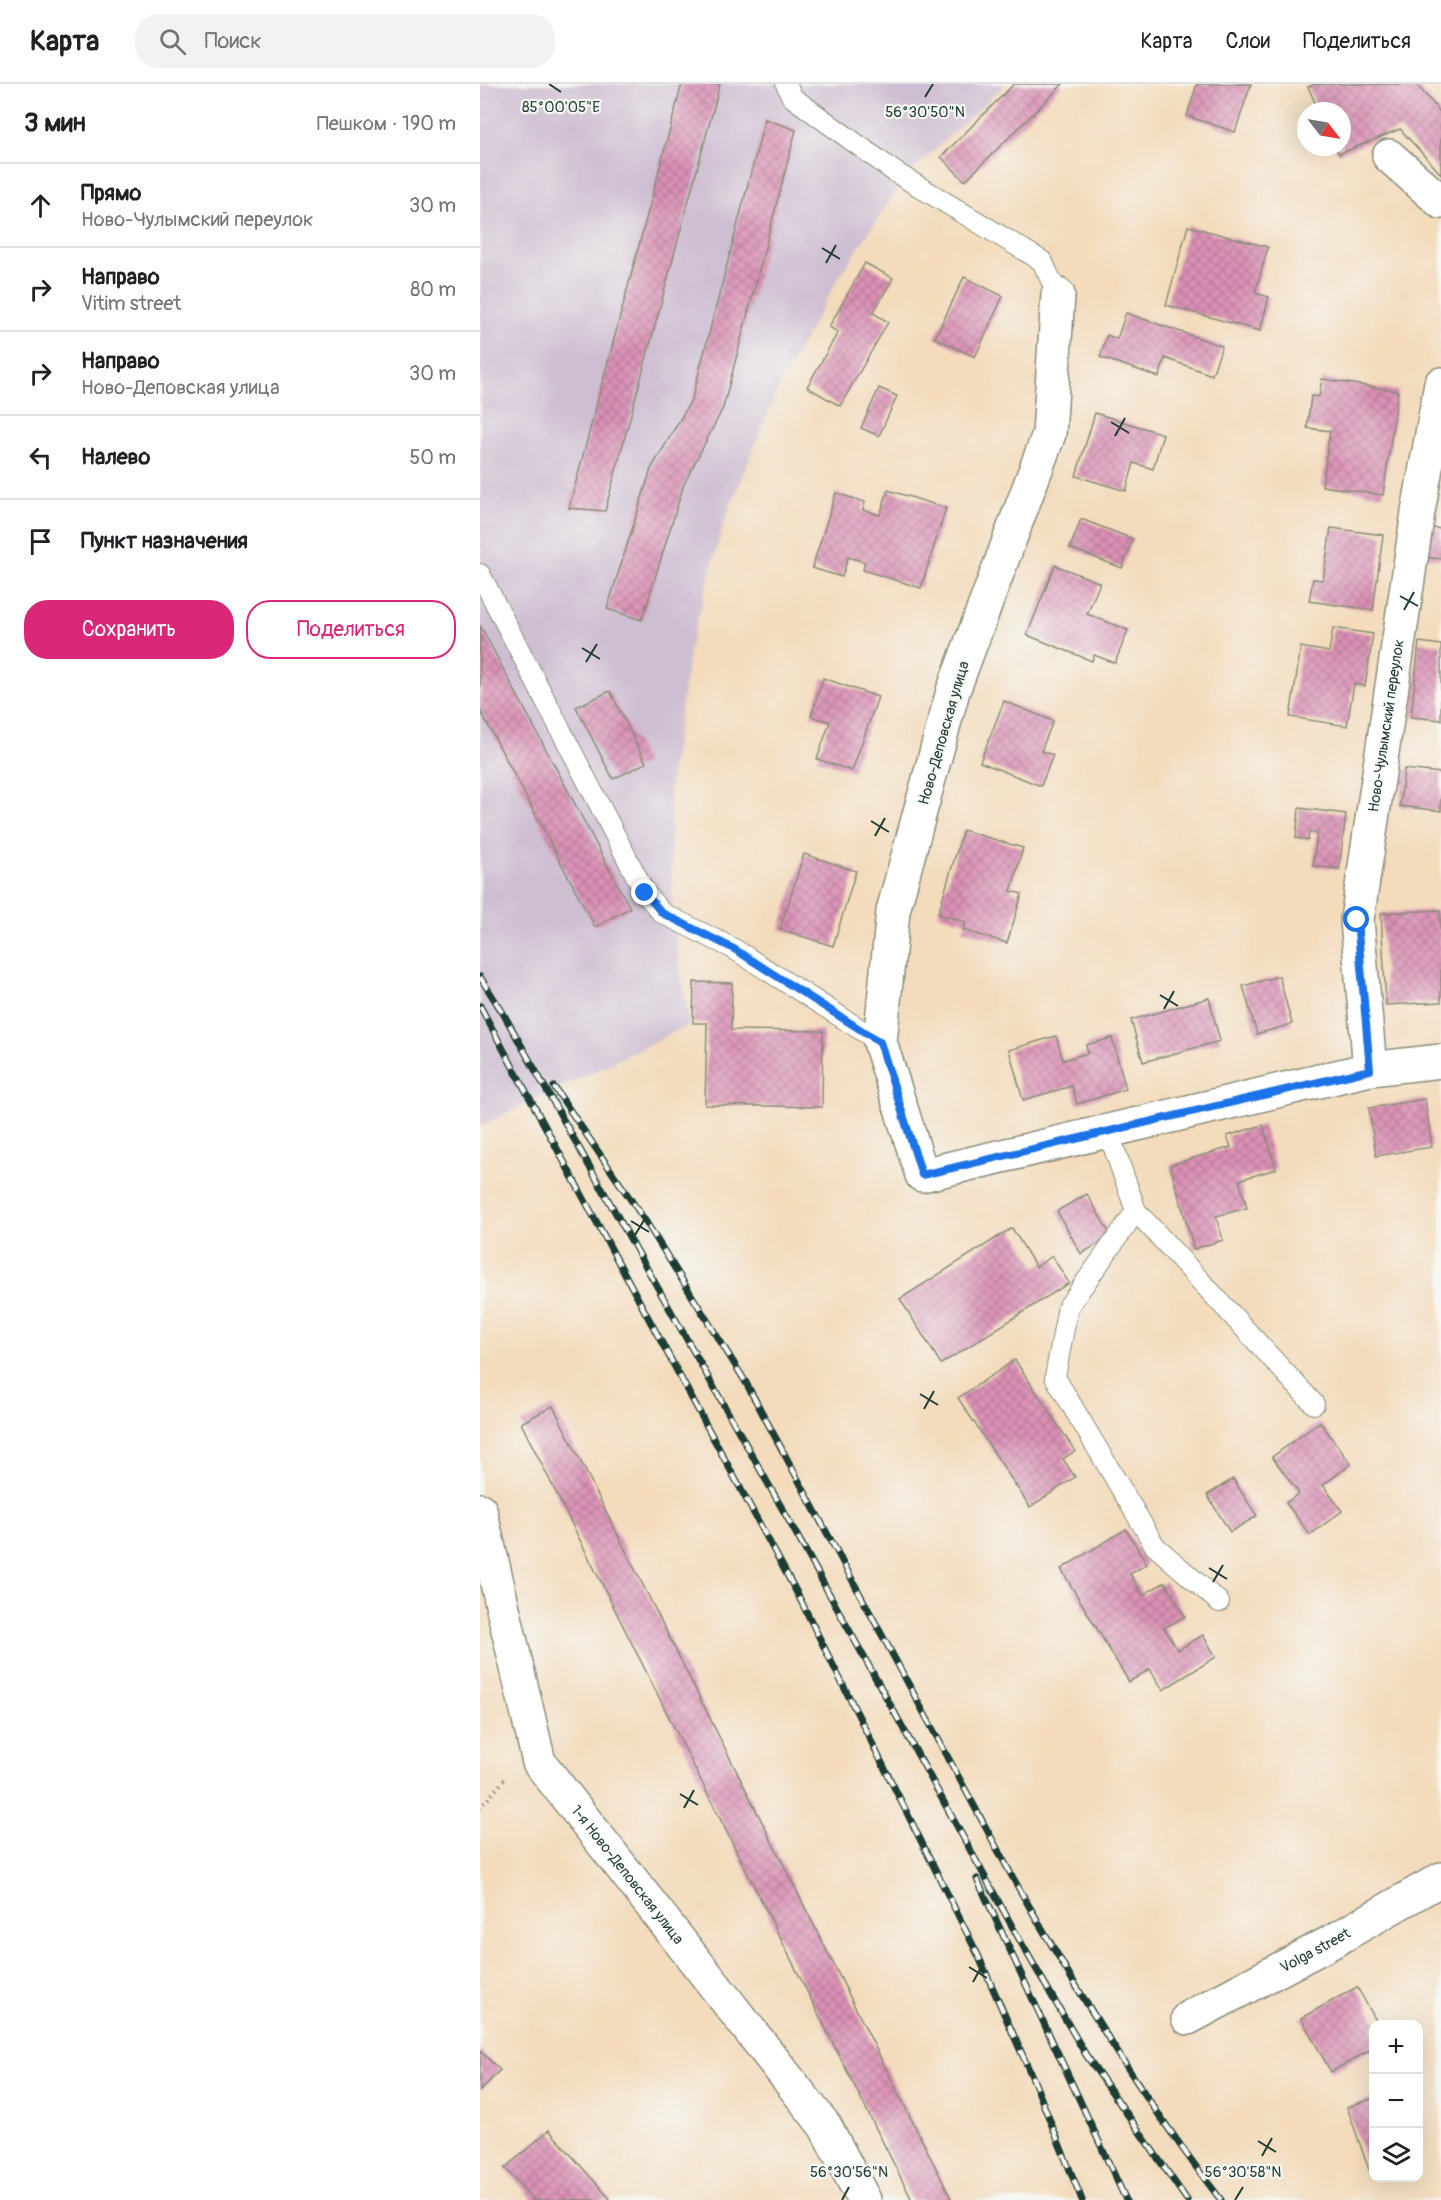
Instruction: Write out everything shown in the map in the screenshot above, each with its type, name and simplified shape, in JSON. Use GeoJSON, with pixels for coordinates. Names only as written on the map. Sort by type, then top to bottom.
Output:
{"type":"FeatureCollection","features":[{"type":"Feature","properties":{"kind":"street"},"geometry":{"type":"LineString","coordinates":[[1389,156],[1441,202]]}},
{"type":"Feature","properties":{"kind":"street","name":"Ново-Деповская улица"},"geometry":{"type":"LineString","coordinates":[[1058,295],[1050,434],[953,691],[893,911],[880,1042],[922,1175],[1108,1131]]}},
{"type":"Feature","properties":{"kind":"street","name":"Ново-Чулымский переулок"},"geometry":{"type":"LineString","coordinates":[[1370,1070],[1357,920],[1418,512],[1441,384]]}},
{"type":"Feature","properties":{"kind":"street"},"geometry":{"type":"LineString","coordinates":[[1108,1131],[1370,1070],[1441,1061]]}},
{"type":"Feature","properties":{"kind":"street","name":"1-я Ново-Деповская улица"},"geometry":{"type":"LineString","coordinates":[[480,1510],[539,1762],[825,2126],[864,2200]]}},
{"type":"Feature","properties":{"kind":"street","name":"Volga street"},"geometry":{"type":"LineString","coordinates":[[1188,2018],[1333,1941],[1441,1879]]}},
{"type":"Feature","properties":{"kind":"lane"},"geometry":{"type":"LineString","coordinates":[[786,84],[792,97],[896,172],[1042,261],[1058,295]]}},
{"type":"Feature","properties":{"kind":"lane"},"geometry":{"type":"LineString","coordinates":[[480,574],[645,893],[662,913],[734,949],[880,1042]]}},
{"type":"Feature","properties":{"kind":"lane"},"geometry":{"type":"LineString","coordinates":[[1108,1131],[1136,1210],[1314,1404]]}},
{"type":"Feature","properties":{"kind":"lane"},"geometry":{"type":"LineString","coordinates":[[1136,1210],[1068,1307],[1055,1377],[1155,1546],[1219,1602]]}},
{"type":"Feature","properties":{"kind":"shaded area"},"geometry":{"type":"Polygon","coordinates":[[[480,84],[1005,84],[906,177],[839,277],[780,383],[724,522],[690,647],[669,788],[673,919],[689,1025],[480,1126],[480,84]]]}},
{"type":"Feature","properties":{"kind":"building"},"geometry":{"type":"Polygon","coordinates":[[[682,84],[720,84],[605,511],[569,508],[682,84]]]}},
{"type":"Feature","properties":{"kind":"building"},"geometry":{"type":"Polygon","coordinates":[[[1014,84],[1063,84],[965,181],[941,157],[1014,84]]]}},
{"type":"Feature","properties":{"kind":"building"},"geometry":{"type":"Polygon","coordinates":[[[1197,84],[1251,84],[1235,132],[1187,116],[1197,84]]]}},
{"type":"Feature","properties":{"kind":"building"},"geometry":{"type":"Polygon","coordinates":[[[1316,84],[1416,84],[1441,113],[1441,174],[1400,129],[1351,149],[1351,102],[1315,102],[1308,87],[1316,84]]]}},
{"type":"Feature","properties":{"kind":"building"},"geometry":{"type":"Polygon","coordinates":[[[765,119],[796,130],[723,408],[684,484],[642,620],[607,609],[651,469],[692,399],[765,119]]]}},
{"type":"Feature","properties":{"kind":"building"},"geometry":{"type":"Polygon","coordinates":[[[1188,226],[1268,247],[1255,293],[1269,297],[1260,331],[1166,305],[1188,226]]]}},
{"type":"Feature","properties":{"kind":"building"},"geometry":{"type":"Polygon","coordinates":[[[865,263],[893,278],[873,313],[888,322],[840,406],[807,387],[838,332],[829,327],[865,263]]]}},
{"type":"Feature","properties":{"kind":"building"},"geometry":{"type":"Polygon","coordinates":[[[964,277],[1003,296],[975,357],[935,338],[964,277]]]}},
{"type":"Feature","properties":{"kind":"building"},"geometry":{"type":"Polygon","coordinates":[[[1126,313],[1222,346],[1212,375],[1165,358],[1159,377],[1100,357],[1107,335],[1117,339],[1126,313]]]}},
{"type":"Feature","properties":{"kind":"building"},"geometry":{"type":"Polygon","coordinates":[[[1322,379],[1398,391],[1383,495],[1322,486],[1330,431],[1307,428],[1311,396],[1319,397],[1322,379]]]}},
{"type":"Feature","properties":{"kind":"building"},"geometry":{"type":"Polygon","coordinates":[[[879,388],[897,396],[879,436],[861,428],[879,388]]]}},
{"type":"Feature","properties":{"kind":"building"},"geometry":{"type":"Polygon","coordinates":[[[1095,413],[1163,434],[1153,469],[1134,463],[1126,491],[1076,476],[1095,413]]]}},
{"type":"Feature","properties":{"kind":"building"},"geometry":{"type":"Polygon","coordinates":[[[888,490],[946,508],[921,588],[863,570],[865,562],[848,557],[842,577],[812,568],[836,493],[865,502],[863,510],[880,515],[888,490]]]}},
{"type":"Feature","properties":{"kind":"building"},"geometry":{"type":"Polygon","coordinates":[[[1081,519],[1133,539],[1122,568],[1070,548],[1081,519]]]}},
{"type":"Feature","properties":{"kind":"building"},"geometry":{"type":"Polygon","coordinates":[[[1429,527],[1441,529],[1441,559],[1425,557],[1429,527]]]}},
{"type":"Feature","properties":{"kind":"building"},"geometry":{"type":"Polygon","coordinates":[[[1331,528],[1383,535],[1373,610],[1309,601],[1313,579],[1323,580],[1331,528]]]}},
{"type":"Feature","properties":{"kind":"building"},"geometry":{"type":"Polygon","coordinates":[[[1055,565],[1100,583],[1087,614],[1128,630],[1115,663],[1094,655],[1092,661],[1027,635],[1055,565]]]}},
{"type":"Feature","properties":{"kind":"building"},"geometry":{"type":"Polygon","coordinates":[[[480,625],[630,908],[595,927],[480,710],[480,625]]]}},
{"type":"Feature","properties":{"kind":"building"},"geometry":{"type":"Polygon","coordinates":[[[1333,628],[1373,634],[1365,686],[1354,684],[1347,726],[1290,717],[1301,647],[1329,652],[1333,628]]]}},
{"type":"Feature","properties":{"kind":"building"},"geometry":{"type":"Polygon","coordinates":[[[1419,642],[1441,645],[1441,720],[1411,717],[1419,642]]]}},
{"type":"Feature","properties":{"kind":"building"},"geometry":{"type":"Polygon","coordinates":[[[823,678],[878,697],[852,771],[817,759],[830,722],[811,716],[823,678]]]}},
{"type":"Feature","properties":{"kind":"building"},"geometry":{"type":"Polygon","coordinates":[[[610,691],[646,763],[613,779],[576,707],[610,691]]]}},
{"type":"Feature","properties":{"kind":"building"},"geometry":{"type":"Polygon","coordinates":[[[1004,701],[1053,721],[1041,751],[1053,755],[1041,786],[980,762],[1004,701]]]}},
{"type":"Feature","properties":{"kind":"building"},"geometry":{"type":"Polygon","coordinates":[[[1404,769],[1441,773],[1441,811],[1400,806],[1404,769]]]}},
{"type":"Feature","properties":{"kind":"building"},"geometry":{"type":"Polygon","coordinates":[[[1299,808],[1346,814],[1339,869],[1313,866],[1317,833],[1309,832],[1308,840],[1296,838],[1299,808]]]}},
{"type":"Feature","properties":{"kind":"building"},"geometry":{"type":"Polygon","coordinates":[[[963,830],[1023,848],[1011,891],[1022,894],[1007,943],[963,930],[966,922],[938,914],[963,830]]]}},
{"type":"Feature","properties":{"kind":"building"},"geometry":{"type":"Polygon","coordinates":[[[804,854],[856,871],[833,946],[780,929],[804,854]]]}},
{"type":"Feature","properties":{"kind":"building"},"geometry":{"type":"Polygon","coordinates":[[[1440,910],[1441,1002],[1386,1005],[1381,913],[1440,910]]]}},
{"type":"Feature","properties":{"kind":"building"},"geometry":{"type":"Polygon","coordinates":[[[1279,976],[1292,1024],[1257,1034],[1243,986],[1279,976]]]}},
{"type":"Feature","properties":{"kind":"building"},"geometry":{"type":"Polygon","coordinates":[[[694,982],[732,983],[731,1030],[823,1031],[822,1107],[705,1105],[707,1023],[693,1023],[694,982]]]}},
{"type":"Feature","properties":{"kind":"building"},"geometry":{"type":"Polygon","coordinates":[[[1209,998],[1220,1041],[1143,1062],[1131,1020],[1209,998]]]}},
{"type":"Feature","properties":{"kind":"building"},"geometry":{"type":"Polygon","coordinates":[[[1056,1036],[1063,1060],[1088,1053],[1086,1045],[1112,1038],[1126,1089],[1077,1104],[1072,1086],[1023,1100],[1009,1050],[1056,1036]]]}},
{"type":"Feature","properties":{"kind":"building"},"geometry":{"type":"Polygon","coordinates":[[[1425,1099],[1432,1147],[1376,1156],[1369,1108],[1425,1099]]]}},
{"type":"Feature","properties":{"kind":"building"},"geometry":{"type":"Polygon","coordinates":[[[1263,1125],[1276,1169],[1239,1180],[1247,1208],[1216,1216],[1223,1240],[1194,1249],[1170,1165],[1231,1147],[1227,1136],[1263,1125]]]}},
{"type":"Feature","properties":{"kind":"building"},"geometry":{"type":"Polygon","coordinates":[[[1087,1194],[1111,1236],[1081,1254],[1057,1211],[1087,1194]]]}},
{"type":"Feature","properties":{"kind":"building"},"geometry":{"type":"Polygon","coordinates":[[[1012,1228],[1036,1267],[1052,1256],[1069,1283],[941,1364],[900,1299],[1012,1228]]]}},
{"type":"Feature","properties":{"kind":"building"},"geometry":{"type":"Polygon","coordinates":[[[1015,1360],[1075,1451],[1063,1459],[1075,1477],[1030,1507],[958,1398],[1015,1360]]]}},
{"type":"Feature","properties":{"kind":"building"},"geometry":{"type":"Polygon","coordinates":[[[553,1406],[951,2198],[912,2200],[521,1423],[553,1406]]]}},
{"type":"Feature","properties":{"kind":"building"},"geometry":{"type":"Polygon","coordinates":[[[1320,1422],[1351,1464],[1323,1485],[1342,1511],[1310,1535],[1286,1503],[1299,1493],[1272,1457],[1320,1422]]]}},
{"type":"Feature","properties":{"kind":"building"},"geometry":{"type":"Polygon","coordinates":[[[1233,1479],[1257,1516],[1230,1532],[1207,1495],[1233,1479]]]}},
{"type":"Feature","properties":{"kind":"building"},"geometry":{"type":"Polygon","coordinates":[[[1126,1529],[1147,1564],[1130,1574],[1143,1595],[1165,1582],[1185,1616],[1164,1628],[1178,1650],[1203,1635],[1216,1657],[1163,1690],[1150,1669],[1129,1682],[1061,1569],[1126,1529]]]}},
{"type":"Feature","properties":{"kind":"building"},"geometry":{"type":"Polygon","coordinates":[[[1357,1987],[1376,2020],[1369,2020],[1369,2051],[1331,2072],[1301,2018],[1357,1987]]]}},
{"type":"Feature","properties":{"kind":"building"},"geometry":{"type":"Polygon","coordinates":[[[480,2051],[500,2070],[480,2091],[480,2051]]]}},
{"type":"Feature","properties":{"kind":"building"},"geometry":{"type":"Polygon","coordinates":[[[1369,2100],[1369,2170],[1347,2107],[1369,2100]]]}},
{"type":"Feature","properties":{"kind":"building"},"geometry":{"type":"Polygon","coordinates":[[[549,2130],[611,2200],[533,2200],[505,2168],[549,2130]]]}},
{"type":"Feature","properties":{"kind":"railway"},"geometry":{"type":"LineString","coordinates":[[480,977],[503,1013],[788,1519],[1023,1946],[1086,2055],[1187,2200]]}},
{"type":"Feature","properties":{"kind":"railway"},"geometry":{"type":"LineString","coordinates":[[480,1006],[798,1595],[978,1955],[1034,2081],[1082,2200]]}},
{"type":"Feature","properties":{"kind":"railway"},"geometry":{"type":"LineString","coordinates":[[554,1087],[646,1222],[745,1381],[1013,1878],[1061,1961],[1111,2043],[1164,2123],[1221,2200]]}},
{"type":"Feature","properties":{"kind":"railway"},"geometry":{"type":"LineString","coordinates":[[977,1879],[1126,2200]]}},
{"type":"Feature","properties":{"kind":"route"},"geometry":{"type":"LineString","coordinates":[[645,893],[662,913],[734,949],[880,1042],[922,1175],[1370,1070],[1357,920]]}}]}
